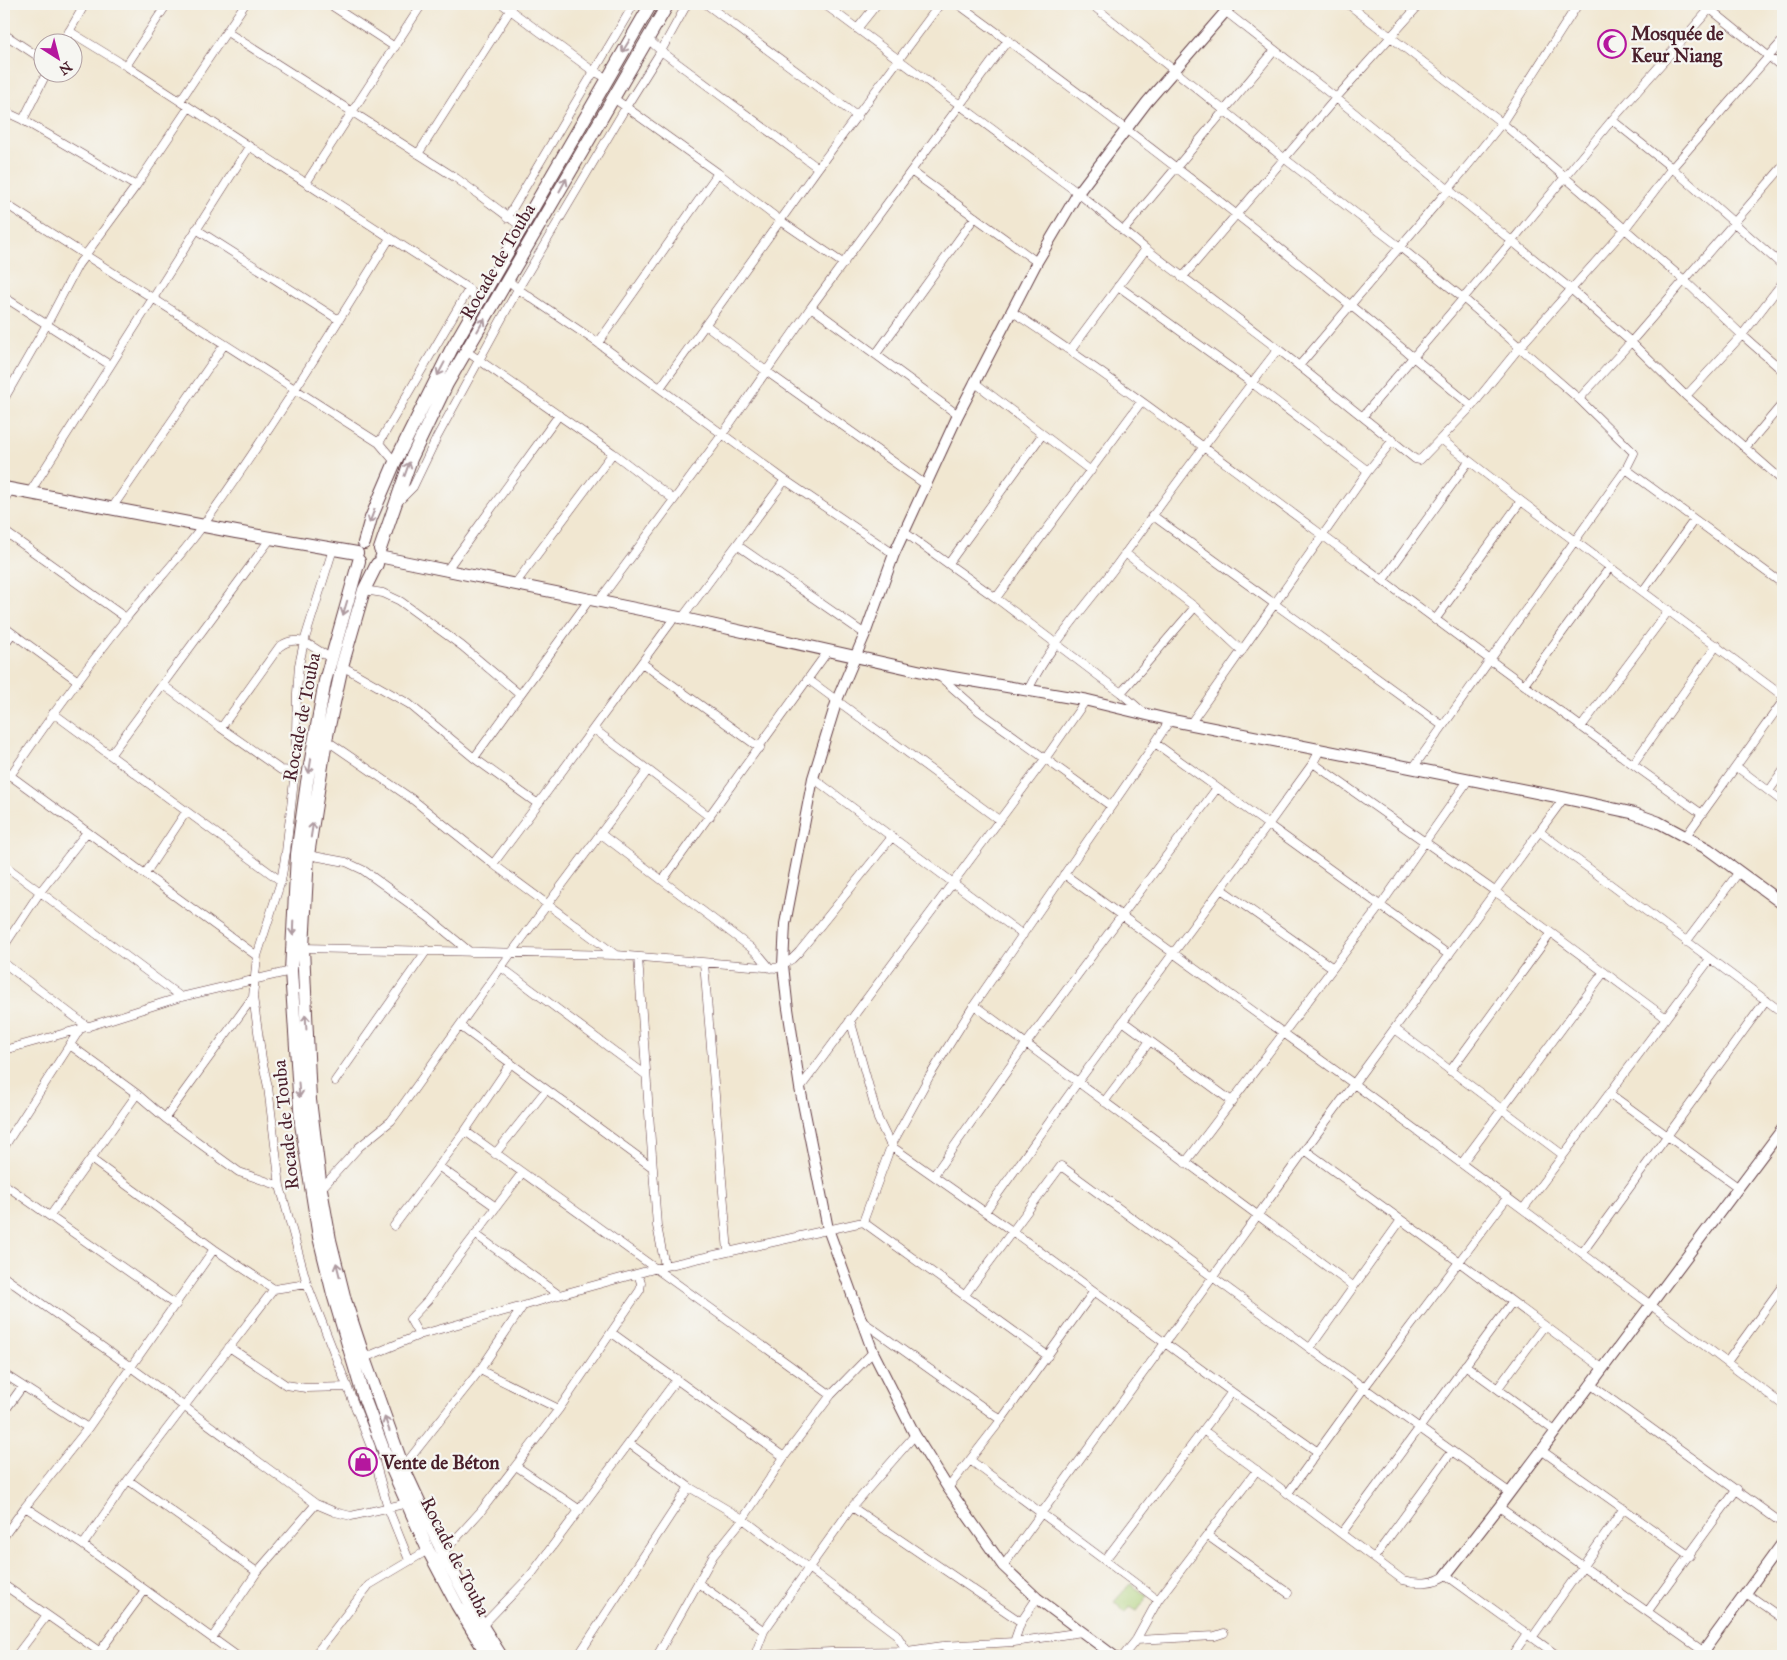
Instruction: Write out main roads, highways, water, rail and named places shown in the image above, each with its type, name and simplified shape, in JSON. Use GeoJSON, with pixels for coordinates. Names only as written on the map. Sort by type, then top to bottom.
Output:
{"type":"FeatureCollection","features":[{"type":"Feature","properties":{"kind":"main road","name":"Rocade de Touba"},"geometry":{"type":"LineString","coordinates":[[488,1656],[457,1605],[428,1550],[384,1451],[363,1395],[333,1294],[319,1238],[301,1124],[291,971],[297,854],[318,718],[330,658],[371,518],[395,462],[432,385],[649,4]]}},
{"type":"Feature","properties":{"kind":"main road","name":"Rocade de Touba"},"geometry":{"type":"LineString","coordinates":[[501,1656],[482,1626],[443,1553],[403,1467],[345,1300],[330,1240],[321,1189],[310,1100],[297,854],[326,740],[342,666],[364,590],[380,557],[394,506],[411,459],[466,351],[612,97],[668,4]]}},
{"type":"Feature","properties":{"kind":"main road"},"geometry":{"type":"LineString","coordinates":[[6,492],[30,492],[203,526],[360,553],[373,543],[380,557]]}},
{"type":"Feature","properties":{"kind":"main road"},"geometry":{"type":"LineString","coordinates":[[360,553],[362,564],[369,567],[380,557]]}},
{"type":"Feature","properties":{"kind":"main road"},"geometry":{"type":"LineString","coordinates":[[380,557],[446,572],[515,584],[679,618],[938,675],[1086,700],[1170,720],[1633,813],[1658,822],[1708,849],[1783,904]]}},
{"type":"Feature","properties":{"kind":"place","name":"Mosquée de Keur Niang"},"geometry":{"type":"Point","coordinates":[1612,44]}},
{"type":"Feature","properties":{"kind":"place","name":"Vente de Béton"},"geometry":{"type":"Point","coordinates":[363,1462]}}]}
